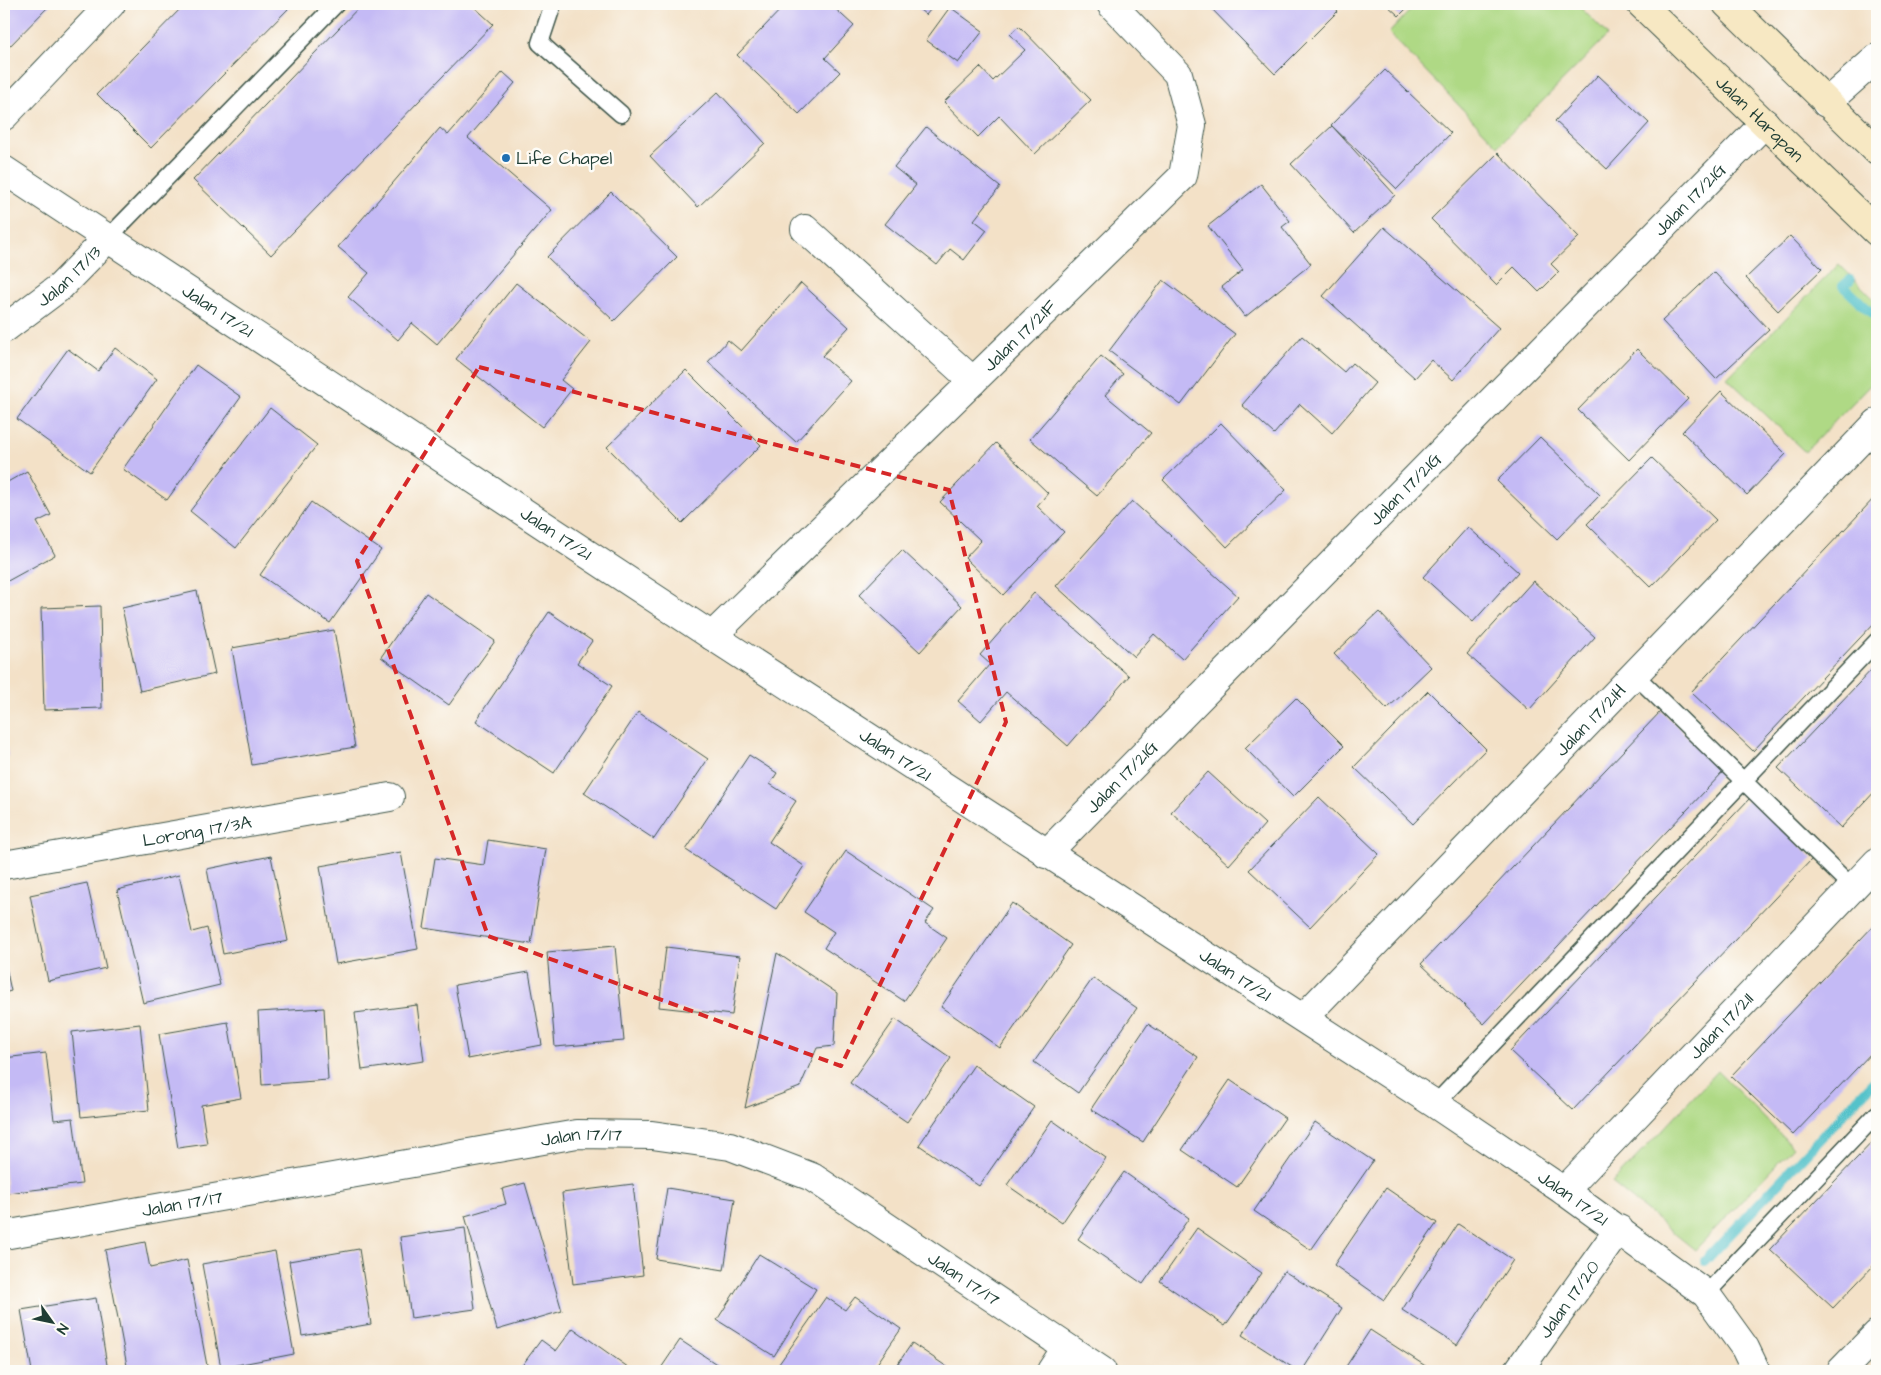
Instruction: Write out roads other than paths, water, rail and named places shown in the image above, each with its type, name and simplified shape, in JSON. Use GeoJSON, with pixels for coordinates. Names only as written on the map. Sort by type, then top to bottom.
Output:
{"type":"FeatureCollection","features":[{"type":"Feature","properties":{"kind":"main road","name":"Jalan Harapan"},"geometry":{"type":"LineString","coordinates":[[1642,4],[1877,232]]}},
{"type":"Feature","properties":{"kind":"main road"},"geometry":{"type":"LineString","coordinates":[[1727,4],[1877,151]]}},
{"type":"Feature","properties":{"kind":"street"},"geometry":{"type":"LineString","coordinates":[[4,116],[111,4]]}},
{"type":"Feature","properties":{"kind":"street","name":"Jalan 17/21F"},"geometry":{"type":"LineString","coordinates":[[712,636],[1183,176],[1192,125],[1178,74],[1111,4]]}},
{"type":"Feature","properties":{"kind":"street"},"geometry":{"type":"LineString","coordinates":[[1826,103],[1877,58]]}},
{"type":"Feature","properties":{"kind":"street","name":"Jalan 17/21G"},"geometry":{"type":"LineString","coordinates":[[1046,854],[1765,123]]}},
{"type":"Feature","properties":{"kind":"street","name":"Jalan 17/21"},"geometry":{"type":"LineString","coordinates":[[4,170],[712,636],[1046,854],[1303,1018],[1564,1191],[1619,1229],[1706,1294],[1745,1348],[1756,1371]]}},
{"type":"Feature","properties":{"kind":"street"},"geometry":{"type":"LineString","coordinates":[[806,229],[973,381]]}},
{"type":"Feature","properties":{"kind":"street","name":"Jalan 17/13"},"geometry":{"type":"LineString","coordinates":[[4,329],[60,287],[107,239]]}},
{"type":"Feature","properties":{"kind":"street","name":"Jalan 17/21H"},"geometry":{"type":"LineString","coordinates":[[1303,1018],[1877,423]]}},
{"type":"Feature","properties":{"kind":"street","name":"Lorong 17/3A"},"geometry":{"type":"LineString","coordinates":[[4,865],[390,797]]}},
{"type":"Feature","properties":{"kind":"street","name":"Jalan 17/21I"},"geometry":{"type":"LineString","coordinates":[[1564,1191],[1877,862]]}},
{"type":"Feature","properties":{"kind":"street","name":"Jalan 17/17"},"geometry":{"type":"LineString","coordinates":[[4,1235],[577,1134],[652,1135],[730,1146],[812,1177],[1102,1371]]}},
{"type":"Feature","properties":{"kind":"street","name":"Jalan 17/20"},"geometry":{"type":"LineString","coordinates":[[1518,1371],[1619,1229]]}},
{"type":"Feature","properties":{"kind":"street"},"geometry":{"type":"LineString","coordinates":[[1841,1371],[1877,1334]]}},
{"type":"Feature","properties":{"kind":"street"},"geometry":{"type":"LineString","coordinates":[[1051,1371],[1066,1348]]}},
{"type":"Feature","properties":{"kind":"lane"},"geometry":{"type":"LineString","coordinates":[[107,239],[336,4]]}},
{"type":"Feature","properties":{"kind":"lane"},"geometry":{"type":"LineString","coordinates":[[553,4],[540,43],[621,114]]}},
{"type":"Feature","properties":{"kind":"lane"},"geometry":{"type":"LineString","coordinates":[[1435,1104],[1877,641]]}},
{"type":"Feature","properties":{"kind":"lane"},"geometry":{"type":"LineString","coordinates":[[1634,674],[1853,888]]}},
{"type":"Feature","properties":{"kind":"lane"},"geometry":{"type":"LineString","coordinates":[[1706,1294],[1877,1114]]}},
{"type":"Feature","properties":{"kind":"waterway"},"geometry":{"type":"LineString","coordinates":[[1850,280],[1843,286],[1877,318]]}},
{"type":"Feature","properties":{"kind":"waterway"},"geometry":{"type":"LineString","coordinates":[[1705,1261],[1877,1078]]}},
{"type":"Feature","properties":{"kind":"place","name":"Life Chapel"},"geometry":{"type":"Point","coordinates":[506,158]}}]}
